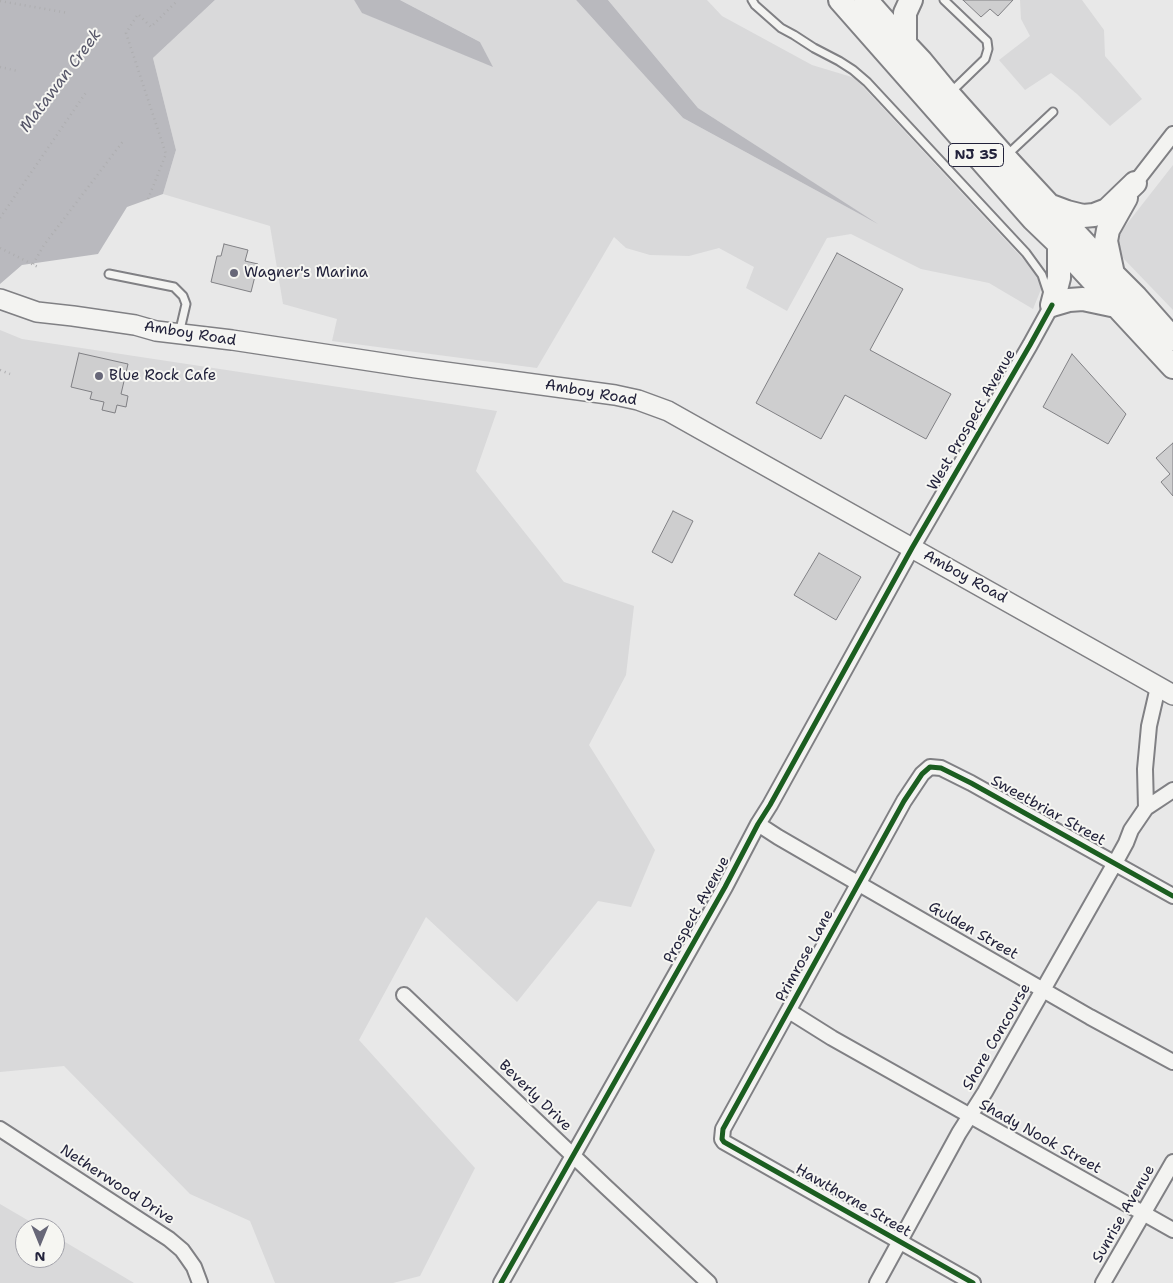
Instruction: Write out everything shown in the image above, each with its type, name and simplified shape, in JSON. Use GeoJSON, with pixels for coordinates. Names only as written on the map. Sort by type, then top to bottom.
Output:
{"type":"FeatureCollection","features":[{"type":"Feature","properties":{"kind":"highway","name":"NJ 35"},"geometry":{"type":"LineString","coordinates":[[840,0],[1033,219],[1059,244],[1173,368]]}},
{"type":"Feature","properties":{"kind":"highway","name":"NJ 35"},"geometry":{"type":"LineString","coordinates":[[866,0],[1005,157],[1173,339]]}},
{"type":"Feature","properties":{"kind":"highway"},"geometry":{"type":"LineString","coordinates":[[904,44],[905,13],[911,0]]}},
{"type":"Feature","properties":{"kind":"highway"},"geometry":{"type":"LineString","coordinates":[[1049,205],[1083,216],[1094,215],[1107,210],[1134,183]]}},
{"type":"Feature","properties":{"kind":"highway"},"geometry":{"type":"LineString","coordinates":[[1113,274],[1106,241],[1108,230],[1134,183]]}},
{"type":"Feature","properties":{"kind":"highway"},"geometry":{"type":"LineString","coordinates":[[1052,305],[1059,278],[1059,244]]}},
{"type":"Feature","properties":{"kind":"highway"},"geometry":{"type":"LineString","coordinates":[[1052,305],[1069,300],[1083,299],[1116,306]]}},
{"type":"Feature","properties":{"kind":"main road","name":"Amboy Road"},"geometry":{"type":"LineString","coordinates":[[0,299],[37,312],[126,324],[156,331],[616,394],[638,400],[668,411],[1166,691]]}},
{"type":"Feature","properties":{"kind":"street"},"geometry":{"type":"LineString","coordinates":[[1134,183],[1173,134]]}},
{"type":"Feature","properties":{"kind":"street","name":"West Prospect Avenue"},"geometry":{"type":"LineString","coordinates":[[912,548],[1052,305]]}},
{"type":"Feature","properties":{"kind":"street","name":"Prospect Avenue"},"geometry":{"type":"LineString","coordinates":[[501,1283],[725,887],[758,824],[912,548]]}},
{"type":"Feature","properties":{"kind":"street"},"geometry":{"type":"LineString","coordinates":[[1146,808],[1145,769],[1149,726],[1166,691]]}},
{"type":"Feature","properties":{"kind":"street","name":"Sweetbriar Street"},"geometry":{"type":"LineString","coordinates":[[914,786],[922,774],[930,767],[941,768],[1173,896]]}},
{"type":"Feature","properties":{"kind":"street","name":"Primrose Lane"},"geometry":{"type":"LineString","coordinates":[[722,1139],[723,1129],[914,786]]}},
{"type":"Feature","properties":{"kind":"street","name":"Shore Concourse"},"geometry":{"type":"LineString","coordinates":[[877,1283],[960,1133],[1115,863],[1131,830],[1146,808],[1173,790]]}},
{"type":"Feature","properties":{"kind":"street","name":"Gulden Street"},"geometry":{"type":"LineString","coordinates":[[758,824],[858,884],[1090,1017],[1173,1062]]}},
{"type":"Feature","properties":{"kind":"street","name":"Beverly Drive"},"geometry":{"type":"LineString","coordinates":[[404,995],[708,1283]]}},
{"type":"Feature","properties":{"kind":"street","name":"Shady Nook Street"},"geometry":{"type":"LineString","coordinates":[[789,1011],[832,1038],[1173,1230]]}},
{"type":"Feature","properties":{"kind":"street","name":"Netherwood Drive"},"geometry":{"type":"LineString","coordinates":[[0,1128],[169,1239],[187,1257],[194,1267],[200,1283]]}},
{"type":"Feature","properties":{"kind":"street","name":"Hawthorne Street"},"geometry":{"type":"LineString","coordinates":[[722,1139],[724,1142],[972,1283]]}},
{"type":"Feature","properties":{"kind":"street","name":"Sunrise Avenue"},"geometry":{"type":"LineString","coordinates":[[1103,1283],[1173,1162]]}},
{"type":"Feature","properties":{"kind":"lane"},"geometry":{"type":"LineString","coordinates":[[752,0],[780,28],[839,60],[867,82],[1035,263],[1042,275],[1052,305]]}},
{"type":"Feature","properties":{"kind":"lane"},"geometry":{"type":"LineString","coordinates":[[944,0],[987,41],[988,49],[985,58],[949,94]]}},
{"type":"Feature","properties":{"kind":"lane"},"geometry":{"type":"LineString","coordinates":[[1005,157],[1053,112]]}},
{"type":"Feature","properties":{"kind":"lane"},"geometry":{"type":"LineString","coordinates":[[109,274],[174,286],[183,296],[186,304],[179,334]]}},
{"type":"Feature","properties":{"kind":"path"},"geometry":{"type":"LineString","coordinates":[[148,199],[166,154],[126,33],[138,14],[151,27],[178,0]]}},
{"type":"Feature","properties":{"kind":"path"},"geometry":{"type":"LineString","coordinates":[[0,1],[68,13]]}},
{"type":"Feature","properties":{"kind":"path"},"geometry":{"type":"LineString","coordinates":[[0,67],[18,71]]}},
{"type":"Feature","properties":{"kind":"path"},"geometry":{"type":"LineString","coordinates":[[0,218],[88,91]]}},
{"type":"Feature","properties":{"kind":"path"},"geometry":{"type":"LineString","coordinates":[[33,264],[44,245],[124,140]]}},
{"type":"Feature","properties":{"kind":"path"},"geometry":{"type":"LineString","coordinates":[[0,248],[40,268]]}},
{"type":"Feature","properties":{"kind":"path"},"geometry":{"type":"LineString","coordinates":[[0,370],[10,374]]}},
{"type":"Feature","properties":{"kind":"shaded area"},"geometry":{"type":"Polygon","coordinates":[[[215,0],[354,0],[363,13],[492,66],[480,42],[400,0],[576,0],[683,118],[869,219],[698,108],[608,0],[707,0],[722,16],[812,65],[855,78],[1037,274],[1042,287],[1033,309],[989,283],[921,269],[851,234],[827,238],[787,311],[746,288],[754,267],[719,248],[689,256],[650,255],[626,248],[614,237],[537,368],[332,341],[337,319],[283,304],[270,226],[163,194],[176,150],[153,58],[215,0]]]}},
{"type":"Feature","properties":{"kind":"shaded area"},"geometry":{"type":"Polygon","coordinates":[[[1020,0],[1082,0],[1104,30],[1105,56],[1142,99],[1110,126],[1077,94],[1051,73],[1025,90],[999,60],[1030,36],[1021,19],[1020,0]]]}},
{"type":"Feature","properties":{"kind":"shaded area"},"geometry":{"type":"Polygon","coordinates":[[[1173,165],[1173,310],[1123,258],[1119,247],[1119,237],[1123,229],[1173,165]]]}},
{"type":"Feature","properties":{"kind":"shaded area"},"geometry":{"type":"Polygon","coordinates":[[[0,330],[22,339],[497,411],[476,471],[564,582],[634,606],[626,675],[589,745],[655,850],[631,907],[598,901],[517,1002],[426,917],[359,1040],[475,1168],[420,1276],[393,1283],[275,1283],[250,1221],[190,1194],[64,1066],[0,1072],[0,330]]]}},
{"type":"Feature","properties":{"kind":"shaded area"},"geometry":{"type":"Polygon","coordinates":[[[0,1204],[24,1218],[15,1218],[15,1268],[65,1268],[65,1242],[134,1283],[0,1283],[0,1204]]]}},
{"type":"Feature","properties":{"kind":"water","name":"Matawan Creek"},"geometry":{"type":"Polygon","coordinates":[[[0,0],[215,0],[153,58],[176,150],[163,194],[127,207],[98,254],[22,265],[0,284],[0,0]]]}},
{"type":"Feature","properties":{"kind":"water"},"geometry":{"type":"Polygon","coordinates":[[[354,0],[400,0],[480,42],[493,67],[362,13],[354,0]]]}},
{"type":"Feature","properties":{"kind":"water"},"geometry":{"type":"Polygon","coordinates":[[[576,0],[608,0],[698,108],[878,224],[683,118],[576,0]]]}},
{"type":"Feature","properties":{"kind":"building"},"geometry":{"type":"Polygon","coordinates":[[[963,0],[1013,0],[998,16],[990,9],[981,17],[963,0]]]}},
{"type":"Feature","properties":{"kind":"building","name":"Wagner's Marina"},"geometry":{"type":"Polygon","coordinates":[[[224,244],[248,250],[245,261],[258,264],[251,292],[211,282],[217,256],[221,256],[224,244]]]}},
{"type":"Feature","properties":{"kind":"building"},"geometry":{"type":"Polygon","coordinates":[[[837,253],[903,289],[870,350],[951,394],[926,439],[845,395],[821,439],[756,403],[837,253]]]}},
{"type":"Feature","properties":{"kind":"building","name":"Blue Rock Cafe"},"geometry":{"type":"Polygon","coordinates":[[[79,353],[128,364],[121,394],[128,396],[126,407],[117,405],[115,413],[102,410],[104,402],[90,399],[92,392],[71,387],[79,353]]]}},
{"type":"Feature","properties":{"kind":"building"},"geometry":{"type":"Polygon","coordinates":[[[1072,354],[1126,414],[1108,444],[1043,407],[1072,354]]]}},
{"type":"Feature","properties":{"kind":"building"},"geometry":{"type":"Polygon","coordinates":[[[1173,443],[1173,496],[1161,482],[1170,474],[1156,458],[1173,443]]]}},
{"type":"Feature","properties":{"kind":"building"},"geometry":{"type":"Polygon","coordinates":[[[673,511],[693,521],[672,563],[652,552],[673,511]]]}},
{"type":"Feature","properties":{"kind":"building"},"geometry":{"type":"Polygon","coordinates":[[[819,553],[861,577],[836,620],[794,595],[819,553]]]}},
{"type":"Feature","properties":{"kind":"cycle path"},"geometry":{"type":"LineString","coordinates":[[501,1283],[725,887],[758,824],[912,548],[1052,305]]}},
{"type":"Feature","properties":{"kind":"cycle path"},"geometry":{"type":"LineString","coordinates":[[973,1283],[724,1142],[722,1139],[723,1129],[904,801],[922,774],[930,767],[941,768],[971,783],[1173,896]]}},
{"type":"Feature","properties":{"kind":"place","name":"Wagner's Marina"},"geometry":{"type":"Point","coordinates":[234,273]}},
{"type":"Feature","properties":{"kind":"place","name":"Blue Rock Cafe"},"geometry":{"type":"Point","coordinates":[99,376]}}]}
